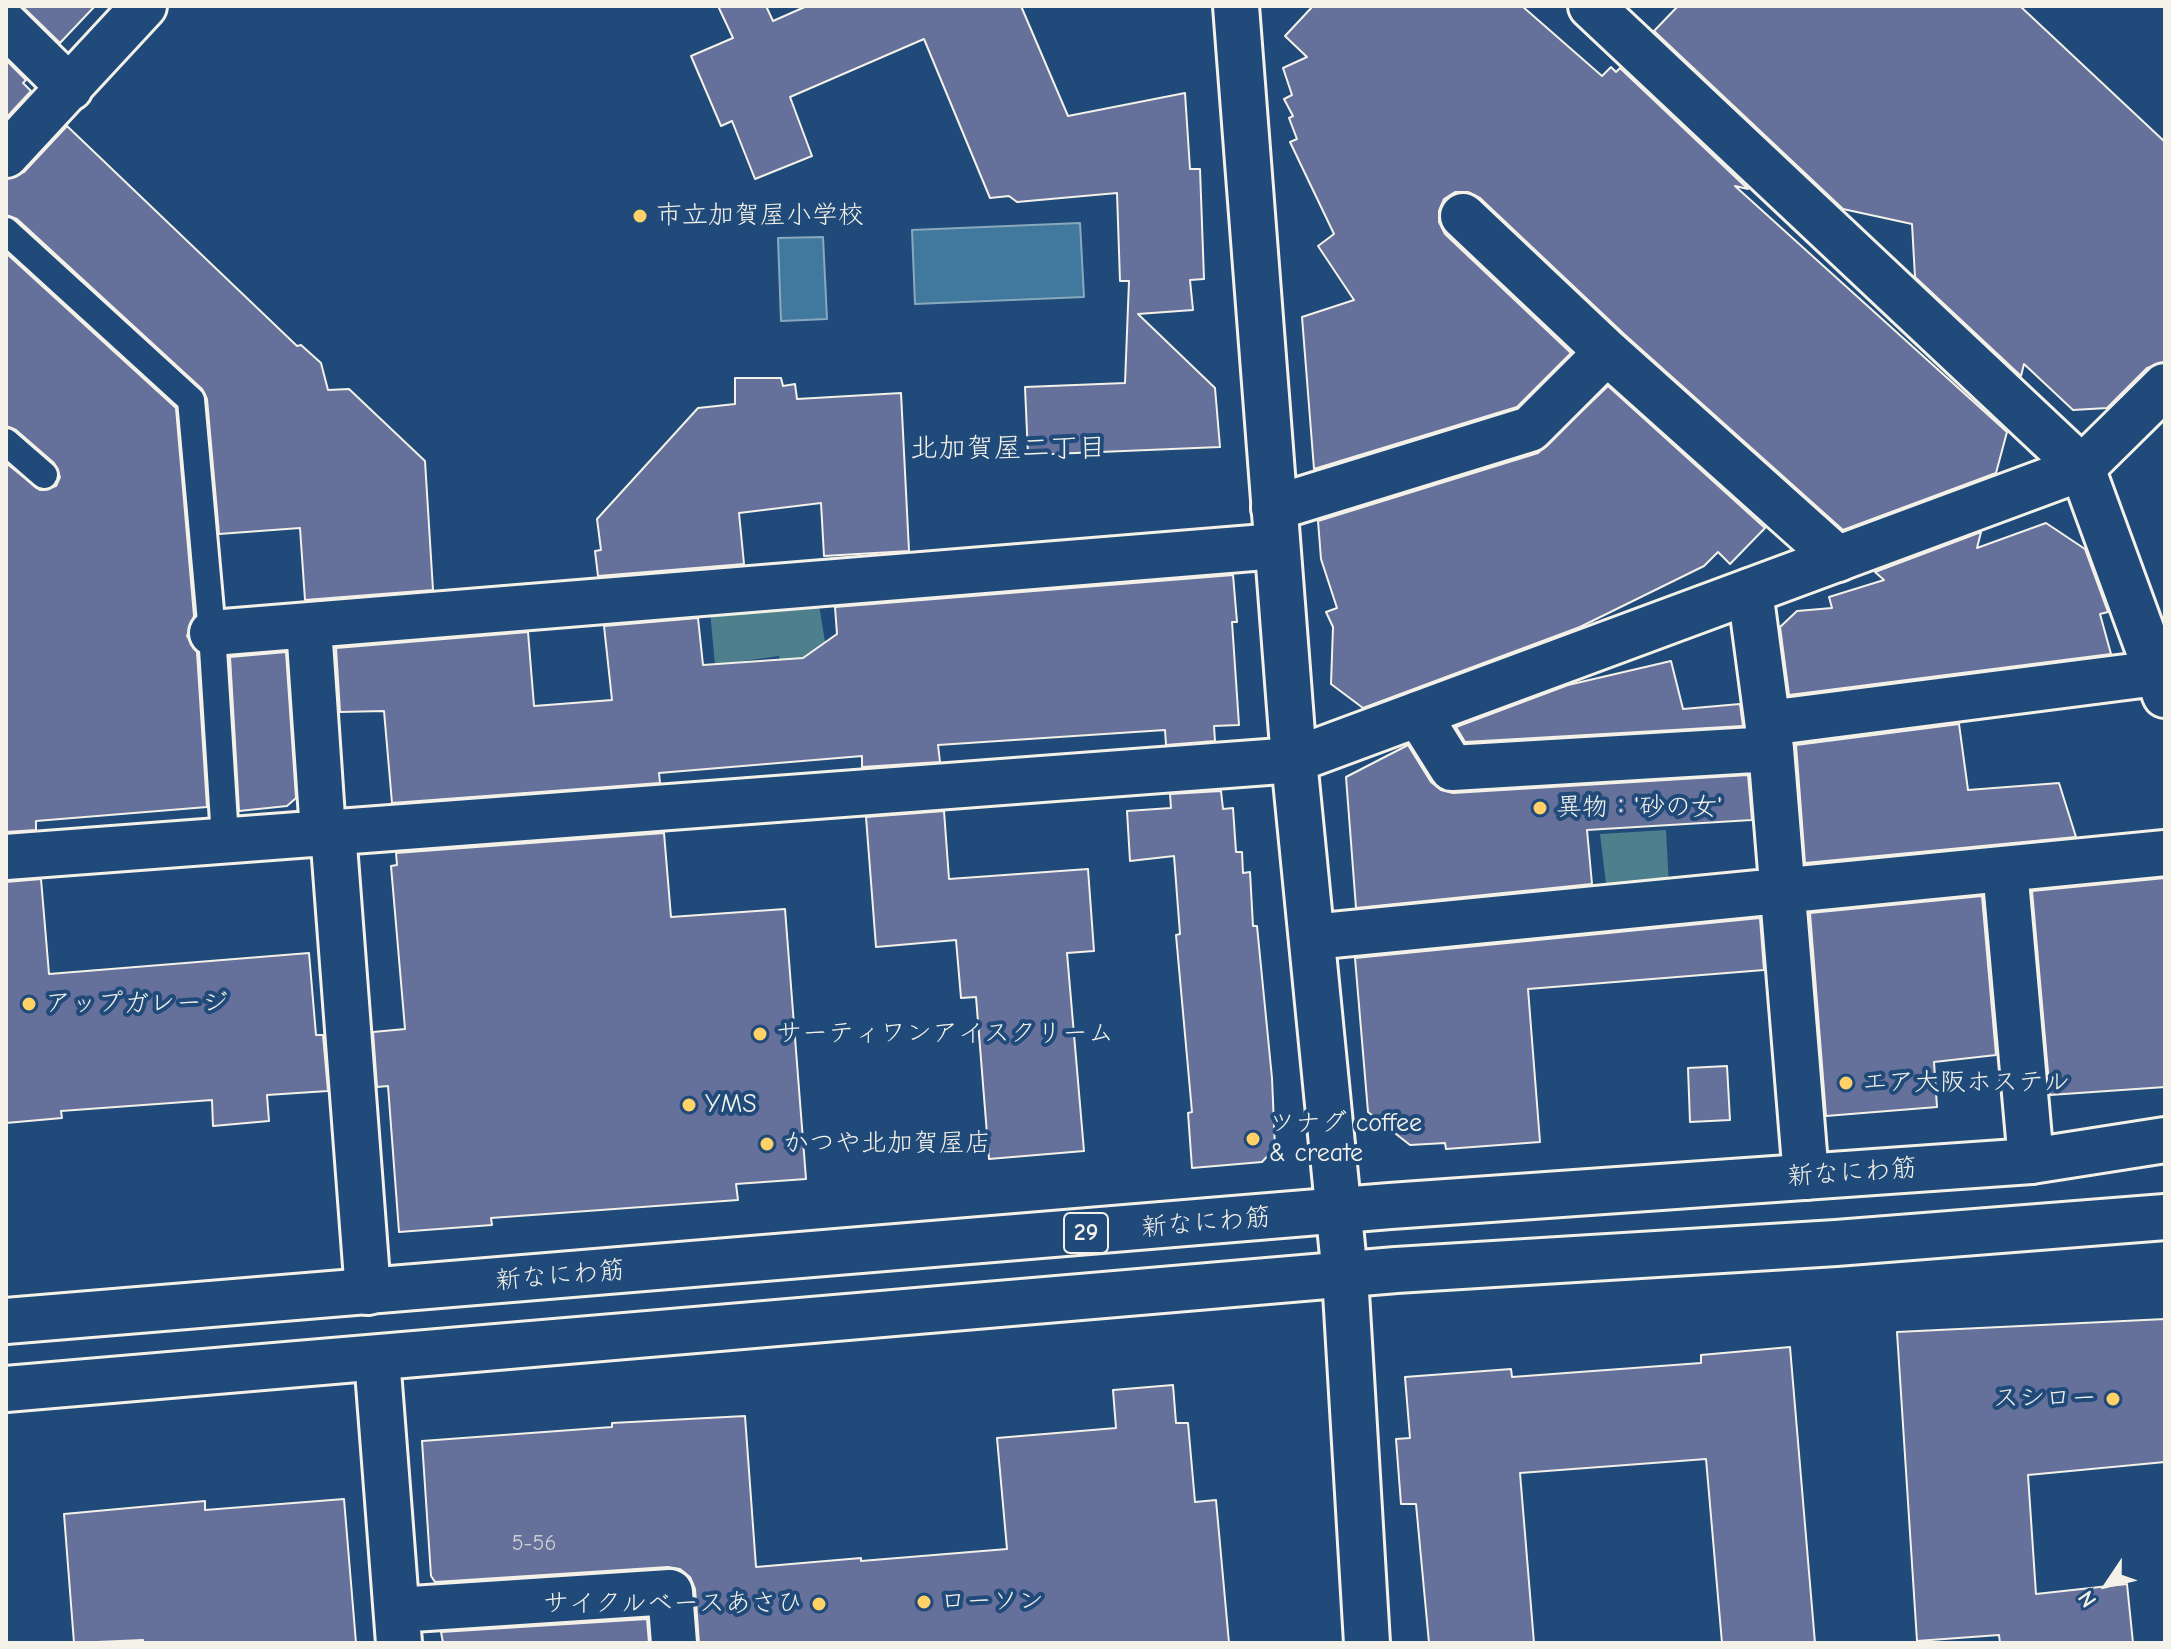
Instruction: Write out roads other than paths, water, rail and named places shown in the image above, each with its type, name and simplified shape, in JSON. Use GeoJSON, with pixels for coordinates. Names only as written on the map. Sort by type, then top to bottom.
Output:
{"type":"FeatureCollection","features":[{"type":"Feature","properties":{"kind":"street"},"geometry":{"type":"LineString","coordinates":[[6,155],[144,6]]}},
{"type":"Feature","properties":{"kind":"street"},"geometry":{"type":"LineString","coordinates":[[1236,6],[1294,760],[1345,1276],[1367,1643]]}},
{"type":"Feature","properties":{"kind":"street"},"geometry":{"type":"LineString","coordinates":[[1418,714],[1452,768],[1770,736],[2161,684],[2082,468],[1591,6]]}},
{"type":"Feature","properties":{"kind":"street"},"geometry":{"type":"LineString","coordinates":[[6,25],[70,88]]}},
{"type":"Feature","properties":{"kind":"street"},"geometry":{"type":"LineString","coordinates":[[1463,216],[1607,352],[1838,559]]}},
{"type":"Feature","properties":{"kind":"street"},"geometry":{"type":"LineString","coordinates":[[212,633],[309,627],[1275,527],[1530,429],[1607,352]]}},
{"type":"Feature","properties":{"kind":"street"},"geometry":{"type":"LineString","coordinates":[[6,857],[225,838],[623,813],[1294,760],[2082,468],[2165,386]]}},
{"type":"Feature","properties":{"kind":"street"},"geometry":{"type":"LineString","coordinates":[[1750,591],[1770,736],[1806,1177]]}},
{"type":"Feature","properties":{"kind":"street"},"geometry":{"type":"LineString","coordinates":[[309,627],[368,1292]]}},
{"type":"Feature","properties":{"kind":"street"},"geometry":{"type":"LineString","coordinates":[[1312,937],[2165,853]]}},
{"type":"Feature","properties":{"kind":"street"},"geometry":{"type":"LineString","coordinates":[[2005,869],[2031,1161]]}},
{"type":"Feature","properties":{"kind":"street","name":"新なにわ筋"},"geometry":{"type":"LineString","coordinates":[[6,1321],[1338,1212],[2031,1161],[2165,1140]]}},
{"type":"Feature","properties":{"kind":"street"},"geometry":{"type":"LineString","coordinates":[[6,1389],[1345,1276],[2165,1217]]}},
{"type":"Feature","properties":{"kind":"street"},"geometry":{"type":"LineString","coordinates":[[377,1358],[398,1627],[670,1592],[674,1643]]}},
{"type":"Feature","properties":{"kind":"lane"},"geometry":{"type":"LineString","coordinates":[[6,231],[191,400],[212,633],[225,838]]}},
{"type":"Feature","properties":{"kind":"lane"},"geometry":{"type":"LineString","coordinates":[[6,442],[44,475]]}},
{"type":"Feature","properties":{"kind":"water"},"geometry":{"type":"Polygon","coordinates":[[[1080,223],[1084,297],[915,304],[912,230],[1080,223]]]}},
{"type":"Feature","properties":{"kind":"water"},"geometry":{"type":"Polygon","coordinates":[[[823,237],[827,319],[781,321],[778,238],[823,237]]]}},
{"type":"Feature","properties":{"kind":"place","name":"市立加賀屋小学校"},"geometry":{"type":"Point","coordinates":[640,216]}},
{"type":"Feature","properties":{"kind":"place","name":"異物：'砂の女'"},"geometry":{"type":"Point","coordinates":[1540,808]}},
{"type":"Feature","properties":{"kind":"place","name":"アップガレージ"},"geometry":{"type":"Point","coordinates":[29,1004]}},
{"type":"Feature","properties":{"kind":"place","name":"サーティワンアイスクリーム"},"geometry":{"type":"Point","coordinates":[760,1034]}},
{"type":"Feature","properties":{"kind":"place","name":"エア大阪ホステル"},"geometry":{"type":"Point","coordinates":[1846,1083]}},
{"type":"Feature","properties":{"kind":"place","name":"YMS"},"geometry":{"type":"Point","coordinates":[689,1105]}},
{"type":"Feature","properties":{"kind":"place","name":"ツナグ coffee & create"},"geometry":{"type":"Point","coordinates":[1253,1139]}},
{"type":"Feature","properties":{"kind":"place","name":"かつや北加賀屋店"},"geometry":{"type":"Point","coordinates":[767,1144]}},
{"type":"Feature","properties":{"kind":"place","name":"スシロー"},"geometry":{"type":"Point","coordinates":[2113,1399]}},
{"type":"Feature","properties":{"kind":"place","name":"ローソン"},"geometry":{"type":"Point","coordinates":[924,1602]}},
{"type":"Feature","properties":{"kind":"place","name":"サイクルベースあさひ"},"geometry":{"type":"Point","coordinates":[819,1604]}},
{"type":"Feature","properties":{"kind":"district","name":"北加賀屋二丁目"},"geometry":{"type":"Point","coordinates":[1008,449]}}]}
